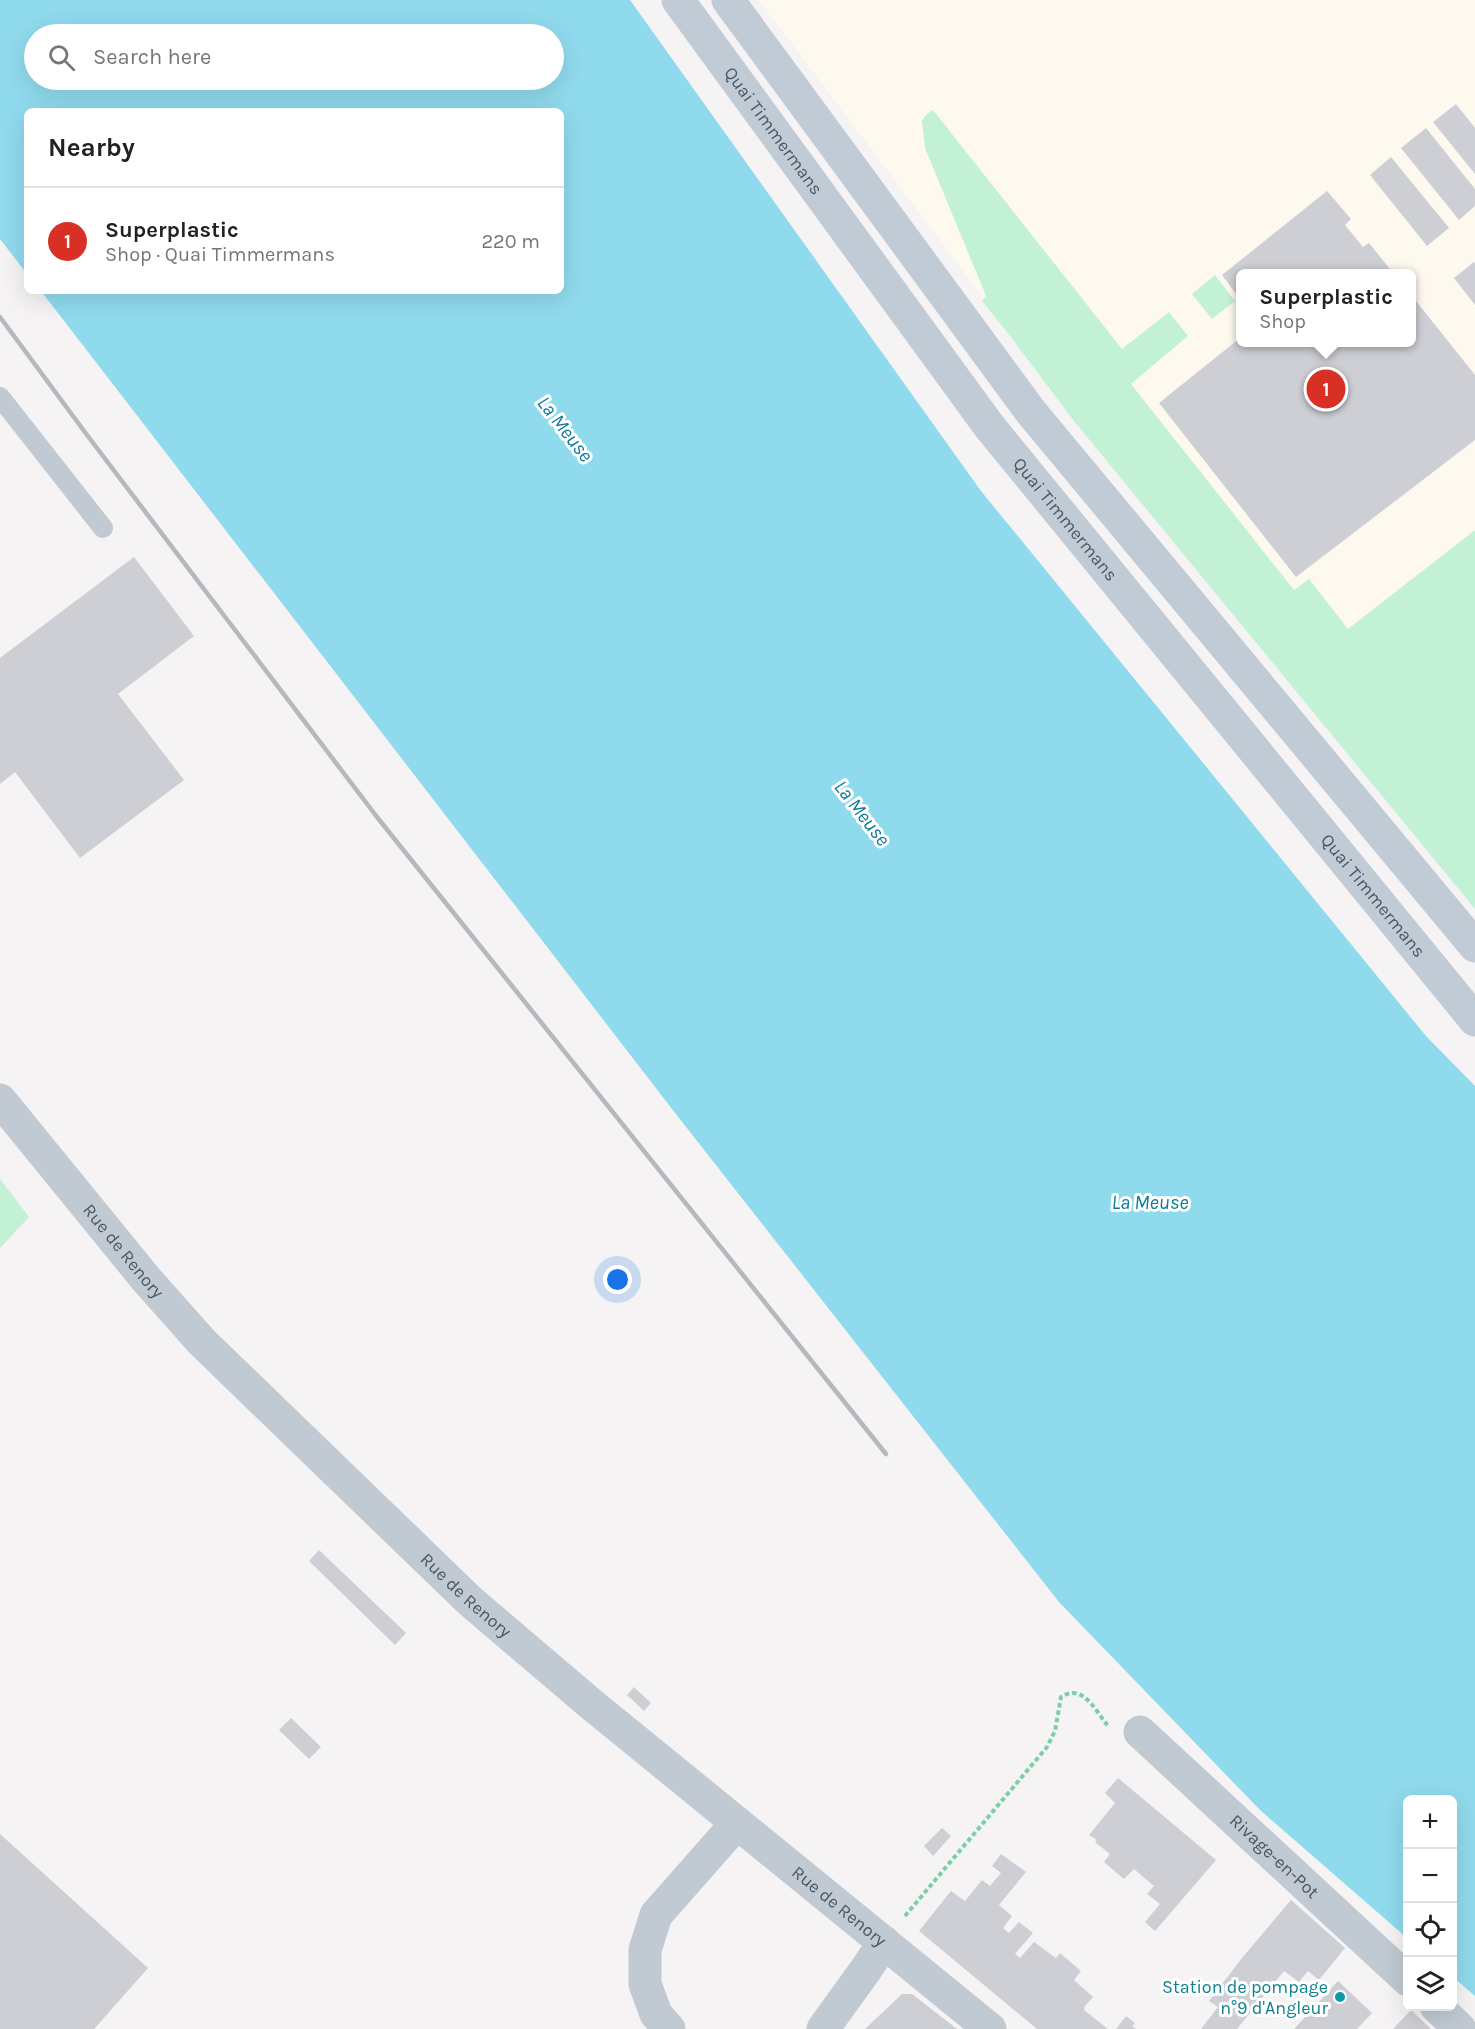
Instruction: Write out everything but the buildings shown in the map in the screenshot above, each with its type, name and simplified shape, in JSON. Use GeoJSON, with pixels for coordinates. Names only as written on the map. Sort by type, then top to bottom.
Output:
{"type":"FeatureCollection","features":[{"type":"Feature","properties":{"kind":"main road","name":"Quai Timmermans"},"geometry":{"type":"LineString","coordinates":[[678,0],[989,426],[1475,1020]]}},
{"type":"Feature","properties":{"kind":"main road"},"geometry":{"type":"LineString","coordinates":[[728,0],[1032,412],[1475,946]]}},
{"type":"Feature","properties":{"kind":"street","name":"Rue de Renory"},"geometry":{"type":"LineString","coordinates":[[0,1100],[146,1279],[202,1342],[470,1601],[591,1704],[990,2029]]}},
{"type":"Feature","properties":{"kind":"street","name":"Rivage-en-Pot"},"geometry":{"type":"LineString","coordinates":[[1140,1732],[1403,1976]]}},
{"type":"Feature","properties":{"kind":"street"},"geometry":{"type":"LineString","coordinates":[[669,2029],[656,2014],[645,1984],[645,1950],[656,1915],[737,1823]]}},
{"type":"Feature","properties":{"kind":"street"},"geometry":{"type":"LineString","coordinates":[[823,2029],[884,1942]]}},
{"type":"Feature","properties":{"kind":"street"},"geometry":{"type":"LineString","coordinates":[[1440,2011],[1460,2029]]}},
{"type":"Feature","properties":{"kind":"lane"},"geometry":{"type":"LineString","coordinates":[[0,397],[103,528]]}},
{"type":"Feature","properties":{"kind":"path"},"geometry":{"type":"LineString","coordinates":[[884,1942],[1047,1747],[1059,1718],[1058,1707],[1061,1697],[1068,1692],[1077,1692],[1109,1727],[1140,1732]]}},
{"type":"Feature","properties":{"kind":"shaded area"},"geometry":{"type":"Polygon","coordinates":[[[759,0],[1475,0],[1475,532],[1295,672],[1073,417],[759,0]]]}},
{"type":"Feature","properties":{"kind":"green space"},"geometry":{"type":"Polygon","coordinates":[[[933,110],[1122,349],[1169,312],[1188,336],[1131,384],[1294,590],[1309,579],[1348,629],[1475,530],[1475,909],[1074,421],[982,301],[986,296],[925,148],[922,120],[933,110]]]}},
{"type":"Feature","properties":{"kind":"green space"},"geometry":{"type":"Polygon","coordinates":[[[1215,275],[1235,301],[1212,319],[1192,294],[1215,275]]]}},
{"type":"Feature","properties":{"kind":"green space"},"geometry":{"type":"Polygon","coordinates":[[[0,1179],[29,1217],[0,1248],[0,1179]]]}},
{"type":"Feature","properties":{"kind":"water","name":"La Meuse"},"geometry":{"type":"Polygon","coordinates":[[[0,0],[630,0],[981,491],[1426,1036],[1475,1086],[1475,1996],[1457,1980],[1457,1795],[1403,1795],[1403,1935],[1260,1810],[1059,1602],[679,1118],[43,294],[564,294],[564,108],[24,108],[24,270],[0,239],[0,0]]]}},
{"type":"Feature","properties":{"kind":"railway"},"geometry":{"type":"LineString","coordinates":[[0,317],[377,817],[886,1454]]}},
{"type":"Feature","properties":{"kind":"place","name":"Superplastic"},"geometry":{"type":"Point","coordinates":[1326,389]}},
{"type":"Feature","properties":{"kind":"place","name":"Station de pompage n°9 d'Angleur"},"geometry":{"type":"Point","coordinates":[1340,1997]}}]}
